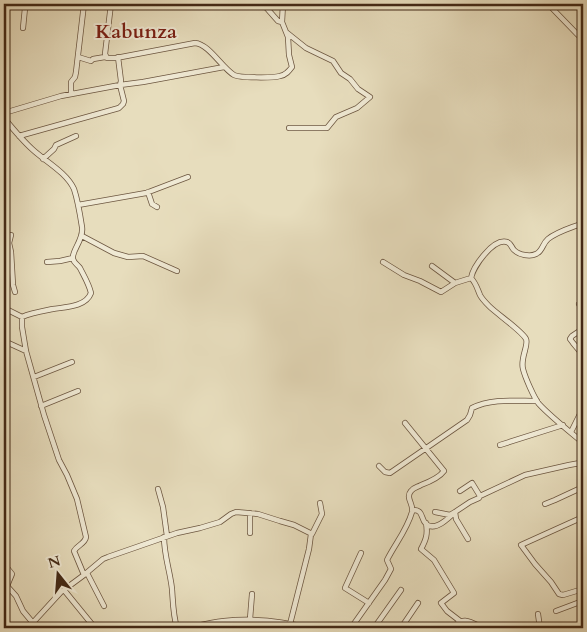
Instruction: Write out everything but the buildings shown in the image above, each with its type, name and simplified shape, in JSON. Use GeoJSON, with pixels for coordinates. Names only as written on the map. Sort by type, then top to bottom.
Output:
{"type":"FeatureCollection","features":[{"type":"Feature","properties":{"kind":"street"},"geometry":{"type":"LineString","coordinates":[[6,4],[23,6],[30,4]]}},
{"type":"Feature","properties":{"kind":"street"},"geometry":{"type":"LineString","coordinates":[[71,94],[71,82],[75,77],[84,4]]}},
{"type":"Feature","properties":{"kind":"street"},"geometry":{"type":"LineString","coordinates":[[105,57],[111,4]]}},
{"type":"Feature","properties":{"kind":"street"},"geometry":{"type":"LineString","coordinates":[[263,4],[282,22]]}},
{"type":"Feature","properties":{"kind":"street"},"geometry":{"type":"LineString","coordinates":[[78,57],[91,61],[105,57],[118,57],[200,43],[236,76],[278,77],[290,70],[292,65],[286,32],[282,22],[283,4]]}},
{"type":"Feature","properties":{"kind":"street"},"geometry":{"type":"LineString","coordinates":[[548,4],[578,35],[583,37]]}},
{"type":"Feature","properties":{"kind":"street"},"geometry":{"type":"LineString","coordinates":[[23,6],[25,10],[23,28]]}},
{"type":"Feature","properties":{"kind":"street"},"geometry":{"type":"LineString","coordinates":[[286,32],[306,48],[331,60],[341,73],[370,97],[357,108],[336,117],[327,128],[289,128]]}},
{"type":"Feature","properties":{"kind":"street"},"geometry":{"type":"LineString","coordinates":[[19,136],[119,108],[124,101],[120,84],[118,57]]}},
{"type":"Feature","properties":{"kind":"street"},"geometry":{"type":"LineString","coordinates":[[4,113],[61,96],[224,67]]}},
{"type":"Feature","properties":{"kind":"street"},"geometry":{"type":"LineString","coordinates":[[4,118],[19,136],[43,159],[62,173],[74,188],[82,236],[73,258],[90,289],[89,298],[85,301],[22,317],[4,308]]}},
{"type":"Feature","properties":{"kind":"street"},"geometry":{"type":"LineString","coordinates":[[43,159],[56,145],[76,136]]}},
{"type":"Feature","properties":{"kind":"street"},"geometry":{"type":"LineString","coordinates":[[78,205],[148,192],[188,177]]}},
{"type":"Feature","properties":{"kind":"street"},"geometry":{"type":"LineString","coordinates":[[148,192],[152,204],[157,207]]}},
{"type":"Feature","properties":{"kind":"street"},"geometry":{"type":"LineString","coordinates":[[471,278],[473,269],[484,255],[500,243],[509,243],[518,253],[536,254],[542,250],[549,238],[564,230],[583,224]]}},
{"type":"Feature","properties":{"kind":"street"},"geometry":{"type":"LineString","coordinates":[[11,235],[9,243],[15,292]]}},
{"type":"Feature","properties":{"kind":"street"},"geometry":{"type":"LineString","coordinates":[[82,236],[114,253],[128,257],[143,256],[176,271]]}},
{"type":"Feature","properties":{"kind":"street"},"geometry":{"type":"LineString","coordinates":[[47,262],[73,258]]}},
{"type":"Feature","properties":{"kind":"street"},"geometry":{"type":"LineString","coordinates":[[383,262],[404,275],[441,292],[455,283],[471,278]]}},
{"type":"Feature","properties":{"kind":"street"},"geometry":{"type":"LineString","coordinates":[[432,266],[455,283]]}},
{"type":"Feature","properties":{"kind":"street"},"geometry":{"type":"LineString","coordinates":[[471,278],[476,283],[479,294],[489,306],[526,338],[527,344],[522,358],[523,367],[537,401],[583,442],[580,464],[583,474]]}},
{"type":"Feature","properties":{"kind":"street"},"geometry":{"type":"LineString","coordinates":[[579,304],[583,311]]}},
{"type":"Feature","properties":{"kind":"street"},"geometry":{"type":"LineString","coordinates":[[22,317],[26,351],[41,406],[76,499],[86,537],[85,541],[76,547],[74,553],[104,606]]}},
{"type":"Feature","properties":{"kind":"street"},"geometry":{"type":"LineString","coordinates":[[581,330],[570,339],[583,355]]}},
{"type":"Feature","properties":{"kind":"street"},"geometry":{"type":"LineString","coordinates":[[4,341],[26,351]]}},
{"type":"Feature","properties":{"kind":"street"},"geometry":{"type":"LineString","coordinates":[[34,377],[72,362]]}},
{"type":"Feature","properties":{"kind":"street"},"geometry":{"type":"LineString","coordinates":[[41,406],[78,391]]}},
{"type":"Feature","properties":{"kind":"street"},"geometry":{"type":"LineString","coordinates":[[378,466],[385,472],[390,473],[467,420],[472,408],[476,406],[500,401],[537,401]]}},
{"type":"Feature","properties":{"kind":"street"},"geometry":{"type":"LineString","coordinates":[[571,432],[583,408]]}},
{"type":"Feature","properties":{"kind":"street"},"geometry":{"type":"LineString","coordinates":[[351,628],[386,580],[391,569],[387,560],[409,521],[413,510],[409,494],[414,488],[426,484],[444,471],[405,423]]}},
{"type":"Feature","properties":{"kind":"street"},"geometry":{"type":"LineString","coordinates":[[500,445],[562,425]]}},
{"type":"Feature","properties":{"kind":"street"},"geometry":{"type":"LineString","coordinates":[[435,512],[450,515],[480,496],[511,481],[529,474],[569,464],[580,464]]}},
{"type":"Feature","properties":{"kind":"street"},"geometry":{"type":"LineString","coordinates":[[460,491],[472,483],[480,496]]}},
{"type":"Feature","properties":{"kind":"street"},"geometry":{"type":"LineString","coordinates":[[545,504],[583,487]]}},
{"type":"Feature","properties":{"kind":"street"},"geometry":{"type":"LineString","coordinates":[[158,489],[163,507],[164,550],[172,588],[176,628]]}},
{"type":"Feature","properties":{"kind":"street"},"geometry":{"type":"LineString","coordinates":[[289,628],[311,534],[314,533],[322,514],[320,503]]}},
{"type":"Feature","properties":{"kind":"street"},"geometry":{"type":"LineString","coordinates":[[413,510],[417,510],[426,523],[426,539],[422,549],[434,560],[454,593],[440,603],[460,621],[466,621],[482,628]]}},
{"type":"Feature","properties":{"kind":"street"},"geometry":{"type":"LineString","coordinates":[[28,628],[64,590],[108,557],[165,537],[220,522],[236,512],[258,514],[294,524],[311,534]]}},
{"type":"Feature","properties":{"kind":"street"},"geometry":{"type":"LineString","coordinates":[[426,523],[436,526],[455,512]]}},
{"type":"Feature","properties":{"kind":"street"},"geometry":{"type":"LineString","coordinates":[[455,512],[456,519],[468,539]]}},
{"type":"Feature","properties":{"kind":"street"},"geometry":{"type":"LineString","coordinates":[[250,513],[250,534]]}},
{"type":"Feature","properties":{"kind":"street"},"geometry":{"type":"LineString","coordinates":[[583,517],[522,545],[534,564],[551,582],[559,594],[563,595],[583,589]]}},
{"type":"Feature","properties":{"kind":"street"},"geometry":{"type":"LineString","coordinates":[[536,538],[564,528]]}},
{"type":"Feature","properties":{"kind":"street"},"geometry":{"type":"LineString","coordinates":[[361,553],[345,588],[369,603]]}},
{"type":"Feature","properties":{"kind":"street"},"geometry":{"type":"LineString","coordinates":[[4,564],[12,574],[7,586],[16,596],[23,611],[33,623]]}},
{"type":"Feature","properties":{"kind":"street"},"geometry":{"type":"LineString","coordinates":[[64,590],[95,628]]}},
{"type":"Feature","properties":{"kind":"street"},"geometry":{"type":"LineString","coordinates":[[374,628],[401,590]]}},
{"type":"Feature","properties":{"kind":"street"},"geometry":{"type":"LineString","coordinates":[[250,620],[252,594]]}},
{"type":"Feature","properties":{"kind":"street"},"geometry":{"type":"LineString","coordinates":[[556,611],[580,602]]}},
{"type":"Feature","properties":{"kind":"street"},"geometry":{"type":"LineString","coordinates":[[401,628],[418,603]]}},
{"type":"Feature","properties":{"kind":"street"},"geometry":{"type":"LineString","coordinates":[[538,614],[540,628]]}},
{"type":"Feature","properties":{"kind":"street"},"geometry":{"type":"LineString","coordinates":[[190,628],[224,621],[250,620],[286,623],[309,628]]}},
{"type":"Feature","properties":{"kind":"street"},"geometry":{"type":"LineString","coordinates":[[453,628],[460,621]]}},
{"type":"Feature","properties":{"kind":"district","name":"Kabunza"},"geometry":{"type":"Point","coordinates":[136,31]}}]}
